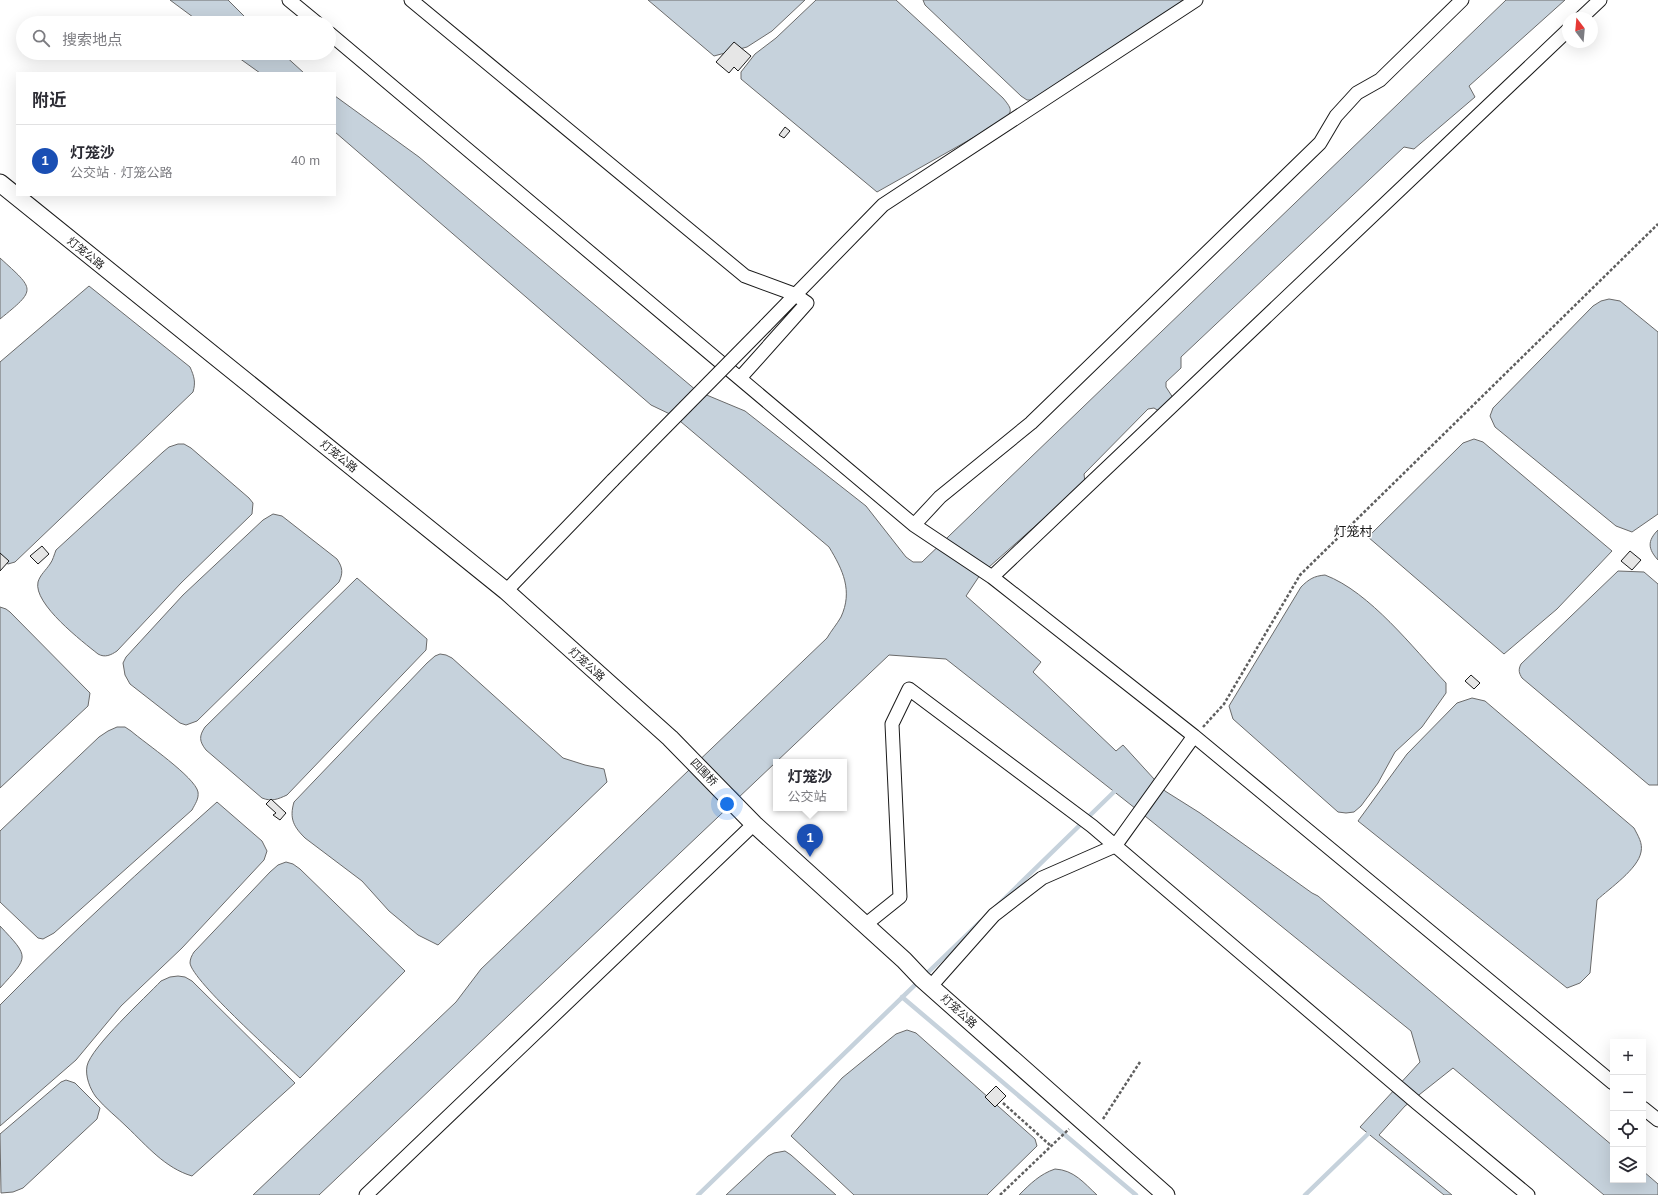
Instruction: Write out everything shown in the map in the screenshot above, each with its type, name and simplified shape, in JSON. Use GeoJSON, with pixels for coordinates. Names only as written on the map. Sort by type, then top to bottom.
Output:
{"type":"FeatureCollection","features":[{"type":"Feature","properties":{"kind":"street"},"geometry":{"type":"LineString","coordinates":[[289,0],[308,16]]}},
{"type":"Feature","properties":{"kind":"street"},"geometry":{"type":"LineString","coordinates":[[411,0],[745,276],[794,294],[807,303],[740,378]]}},
{"type":"Feature","properties":{"kind":"street"},"geometry":{"type":"LineString","coordinates":[[506,591],[612,480],[883,205],[1196,0]]}},
{"type":"Feature","properties":{"kind":"street"},"geometry":{"type":"LineString","coordinates":[[914,525],[940,497],[1042,412],[1320,143],[1336,116],[1357,93],[1380,80],[1462,0]]}},
{"type":"Feature","properties":{"kind":"street"},"geometry":{"type":"LineString","coordinates":[[1587,12],[1600,0]]}},
{"type":"Feature","properties":{"kind":"street"},"geometry":{"type":"LineString","coordinates":[[992,577],[1562,36]]}},
{"type":"Feature","properties":{"kind":"street"},"geometry":{"type":"LineString","coordinates":[[336,39],[914,525],[992,577],[1194,736],[1610,1081]]}},
{"type":"Feature","properties":{"kind":"street","name":"灯笼公路"},"geometry":{"type":"LineString","coordinates":[[0,183],[16,196]]}},
{"type":"Feature","properties":{"kind":"street","name":"灯笼公路"},"geometry":{"type":"LineString","coordinates":[[16,196],[506,591],[670,738]]}},
{"type":"Feature","properties":{"kind":"street"},"geometry":{"type":"LineString","coordinates":[[865,924],[900,897],[892,724],[909,688],[1092,826],[1394,1084],[1528,1195]]}},
{"type":"Feature","properties":{"kind":"street"},"geometry":{"type":"LineString","coordinates":[[926,982],[994,915],[1042,878],[1115,846],[1194,736]]}},
{"type":"Feature","properties":{"kind":"street","name":"四围桥"},"geometry":{"type":"LineString","coordinates":[[670,738],[754,824]]}},
{"type":"Feature","properties":{"kind":"street"},"geometry":{"type":"LineString","coordinates":[[366,1195],[754,824]]}},
{"type":"Feature","properties":{"kind":"street","name":"灯笼公路"},"geometry":{"type":"LineString","coordinates":[[754,824],[865,924],[926,982],[1094,1133],[1166,1195]]}},
{"type":"Feature","properties":{"kind":"street"},"geometry":{"type":"LineString","coordinates":[[1646,1110],[1658,1120]]}},
{"type":"Feature","properties":{"kind":"path"},"geometry":{"type":"LineString","coordinates":[[1194,736],[1224,704],[1300,575],[1658,224]]}},
{"type":"Feature","properties":{"kind":"path"},"geometry":{"type":"LineString","coordinates":[[1094,1133],[1140,1062]]}},
{"type":"Feature","properties":{"kind":"path"},"geometry":{"type":"LineString","coordinates":[[1003,1103],[1051,1146]]}},
{"type":"Feature","properties":{"kind":"path"},"geometry":{"type":"LineString","coordinates":[[1000,1195],[1072,1126]]}},
{"type":"Feature","properties":{"kind":"shaded area"},"geometry":{"type":"Polygon","coordinates":[[[170,0],[228,0],[244,16],[192,16],[170,0]]]}},
{"type":"Feature","properties":{"kind":"shaded area"},"geometry":{"type":"Polygon","coordinates":[[[648,0],[805,0],[772,31],[747,47],[714,56],[648,0]]]}},
{"type":"Feature","properties":{"kind":"shaded area"},"geometry":{"type":"Polygon","coordinates":[[[816,0],[896,0],[1003,98],[1009,105],[1010,113],[1001,122],[877,192],[741,79],[741,72],[755,54],[776,38],[816,0]]]}},
{"type":"Feature","properties":{"kind":"shaded area"},"geometry":{"type":"Polygon","coordinates":[[[923,0],[1183,0],[1035,100],[1027,100],[925,5],[923,0]]]}},
{"type":"Feature","properties":{"kind":"shaded area"},"geometry":{"type":"Polygon","coordinates":[[[1506,0],[1565,0],[1469,86],[1475,97],[1414,149],[1404,147],[1181,357],[1181,368],[1166,382],[1166,387],[1177,404],[1162,413],[1154,408],[1148,409],[1084,474],[1085,482],[980,575],[966,596],[1041,662],[1033,672],[1116,751],[1123,745],[1165,791],[1200,813],[1318,896],[1610,1143],[1610,1183],[1646,1183],[1646,1174],[1658,1184],[1658,1195],[1604,1195],[1453,1068],[1405,1106],[1379,1135],[1452,1195],[1444,1195],[1360,1127],[1420,1062],[1411,1031],[1145,816],[946,659],[889,655],[779,759],[773,759],[773,765],[319,1195],[253,1195],[456,1002],[481,969],[827,638],[841,617],[845,607],[846,598],[845,581],[842,572],[829,547],[674,416],[651,405],[336,133],[336,97],[419,157],[697,391],[745,411],[866,506],[906,557],[913,562],[922,562],[1506,0]]]}},
{"type":"Feature","properties":{"kind":"shaded area"},"geometry":{"type":"Polygon","coordinates":[[[242,60],[290,60],[303,72],[259,72],[242,60]]]}},
{"type":"Feature","properties":{"kind":"shaded area"},"geometry":{"type":"Polygon","coordinates":[[[0,258],[20,277],[25,283],[27,289],[21,301],[0,319],[0,258]]]}},
{"type":"Feature","properties":{"kind":"shaded area"},"geometry":{"type":"Polygon","coordinates":[[[89,286],[190,367],[194,379],[193,392],[15,562],[8,564],[0,559],[0,362],[89,286]]]}},
{"type":"Feature","properties":{"kind":"shaded area"},"geometry":{"type":"Polygon","coordinates":[[[1609,299],[1620,301],[1658,332],[1658,514],[1632,532],[1616,526],[1495,427],[1490,416],[1493,408],[1593,306],[1601,301],[1609,299]]]}},
{"type":"Feature","properties":{"kind":"shaded area"},"geometry":{"type":"Polygon","coordinates":[[[1474,439],[1483,442],[1612,551],[1557,609],[1504,654],[1368,537],[1463,443],[1474,439]]]}},
{"type":"Feature","properties":{"kind":"shaded area"},"geometry":{"type":"Polygon","coordinates":[[[184,444],[191,448],[249,498],[253,503],[252,514],[181,583],[117,651],[108,656],[103,656],[98,654],[60,622],[43,601],[39,591],[39,579],[53,559],[56,550],[163,452],[169,447],[184,444]]]}},
{"type":"Feature","properties":{"kind":"shaded area"},"geometry":{"type":"Polygon","coordinates":[[[273,514],[282,516],[337,559],[342,570],[339,582],[197,721],[186,725],[180,723],[130,684],[125,675],[123,663],[126,657],[183,595],[263,520],[273,514]]]}},
{"type":"Feature","properties":{"kind":"shaded area"},"geometry":{"type":"Polygon","coordinates":[[[1658,530],[1658,560],[1652,552],[1650,545],[1654,534],[1658,530]]]}},
{"type":"Feature","properties":{"kind":"shaded area"},"geometry":{"type":"Polygon","coordinates":[[[1618,571],[1644,572],[1658,584],[1658,785],[1649,785],[1522,678],[1519,671],[1521,664],[1618,571]]]}},
{"type":"Feature","properties":{"kind":"shaded area"},"geometry":{"type":"Polygon","coordinates":[[[1325,575],[1342,583],[1374,607],[1390,622],[1446,683],[1446,693],[1422,727],[1395,752],[1378,783],[1361,806],[1354,812],[1346,813],[1338,812],[1233,719],[1229,706],[1301,587],[1312,578],[1325,575]]]}},
{"type":"Feature","properties":{"kind":"shaded area"},"geometry":{"type":"Polygon","coordinates":[[[357,578],[427,639],[426,650],[287,795],[272,800],[262,798],[206,750],[201,741],[202,733],[205,727],[357,578]]]}},
{"type":"Feature","properties":{"kind":"shaded area"},"geometry":{"type":"Polygon","coordinates":[[[0,607],[10,612],[90,693],[88,706],[0,788],[0,607]]]}},
{"type":"Feature","properties":{"kind":"shaded area"},"geometry":{"type":"Polygon","coordinates":[[[440,654],[452,658],[563,758],[604,769],[607,782],[438,945],[418,935],[389,911],[362,881],[305,838],[295,826],[292,813],[294,802],[427,663],[435,656],[440,654]]]}},
{"type":"Feature","properties":{"kind":"shaded area"},"geometry":{"type":"Polygon","coordinates":[[[1472,698],[1485,701],[1634,828],[1641,843],[1641,852],[1635,865],[1623,878],[1597,900],[1590,973],[1580,983],[1567,988],[1358,821],[1407,754],[1457,703],[1472,698]]]}},
{"type":"Feature","properties":{"kind":"shaded area"},"geometry":{"type":"Polygon","coordinates":[[[117,727],[125,727],[131,731],[179,769],[195,786],[198,792],[197,799],[192,810],[54,933],[43,939],[38,938],[0,902],[0,831],[99,737],[117,727]]]}},
{"type":"Feature","properties":{"kind":"shaded area"},"geometry":{"type":"Polygon","coordinates":[[[217,802],[262,841],[267,851],[264,860],[182,948],[121,1006],[76,1060],[0,1126],[0,1005],[107,902],[217,802]]]}},
{"type":"Feature","properties":{"kind":"shaded area"},"geometry":{"type":"Polygon","coordinates":[[[286,862],[293,864],[300,869],[405,971],[300,1078],[221,1003],[195,972],[190,963],[194,952],[270,872],[278,865],[286,862]]]}},
{"type":"Feature","properties":{"kind":"shaded area"},"geometry":{"type":"Polygon","coordinates":[[[0,926],[17,945],[21,951],[22,957],[21,963],[0,988],[0,926]]]}},
{"type":"Feature","properties":{"kind":"shaded area"},"geometry":{"type":"Polygon","coordinates":[[[170,977],[185,977],[192,981],[295,1083],[192,1176],[173,1168],[157,1156],[103,1105],[92,1090],[88,1082],[87,1074],[87,1066],[91,1058],[98,1047],[120,1022],[161,981],[170,977]]]}},
{"type":"Feature","properties":{"kind":"shaded area"},"geometry":{"type":"Polygon","coordinates":[[[907,1030],[916,1033],[1035,1139],[1037,1146],[987,1195],[854,1195],[791,1136],[842,1078],[896,1034],[907,1030]]]}},
{"type":"Feature","properties":{"kind":"shaded area"},"geometry":{"type":"Polygon","coordinates":[[[66,1080],[75,1083],[100,1108],[97,1119],[23,1188],[13,1192],[1,1193],[0,1134],[61,1082],[66,1080]]]}},
{"type":"Feature","properties":{"kind":"shaded area"},"geometry":{"type":"Polygon","coordinates":[[[785,1151],[836,1195],[726,1195],[768,1156],[785,1151]]]}},
{"type":"Feature","properties":{"kind":"shaded area"},"geometry":{"type":"Polygon","coordinates":[[[1055,1169],[1068,1172],[1073,1175],[1097,1195],[1019,1195],[1031,1183],[1055,1169]]]}},
{"type":"Feature","properties":{"kind":"building"},"geometry":{"type":"Polygon","coordinates":[[[734,42],[751,56],[738,71],[734,67],[729,73],[716,62],[734,42]]]}},
{"type":"Feature","properties":{"kind":"building"},"geometry":{"type":"Polygon","coordinates":[[[785,127],[790,131],[784,138],[779,135],[785,127]]]}},
{"type":"Feature","properties":{"kind":"building"},"geometry":{"type":"Polygon","coordinates":[[[42,546],[49,554],[38,564],[30,556],[42,546]]]}},
{"type":"Feature","properties":{"kind":"building"},"geometry":{"type":"Polygon","coordinates":[[[1630,551],[1641,560],[1632,570],[1621,561],[1630,551]]]}},
{"type":"Feature","properties":{"kind":"building"},"geometry":{"type":"Polygon","coordinates":[[[0,553],[9,561],[0,571],[0,553]]]}},
{"type":"Feature","properties":{"kind":"building"},"geometry":{"type":"Polygon","coordinates":[[[1471,675],[1480,683],[1474,689],[1465,681],[1471,675]]]}},
{"type":"Feature","properties":{"kind":"building"},"geometry":{"type":"Polygon","coordinates":[[[271,799],[286,813],[280,820],[273,815],[276,813],[266,804],[271,799]]]}},
{"type":"Feature","properties":{"kind":"building"},"geometry":{"type":"Polygon","coordinates":[[[996,1086],[1006,1096],[995,1107],[985,1097],[996,1086]]]}},
{"type":"Feature","properties":{"kind":"waterway"},"geometry":{"type":"LineString","coordinates":[[997,906],[1118,788]]}},
{"type":"Feature","properties":{"kind":"waterway"},"geometry":{"type":"LineString","coordinates":[[698,1195],[980,922]]}},
{"type":"Feature","properties":{"kind":"waterway"},"geometry":{"type":"LineString","coordinates":[[902,997],[1136,1195]]}},
{"type":"Feature","properties":{"kind":"waterway"},"geometry":{"type":"LineString","coordinates":[[1305,1195],[1371,1131]]}},
{"type":"Feature","properties":{"kind":"place","name":"灯笼沙"},"geometry":{"type":"Point","coordinates":[810,857]}},
{"type":"Feature","properties":{"kind":"district","name":"灯笼村"},"geometry":{"type":"Point","coordinates":[1353,531]}}]}
